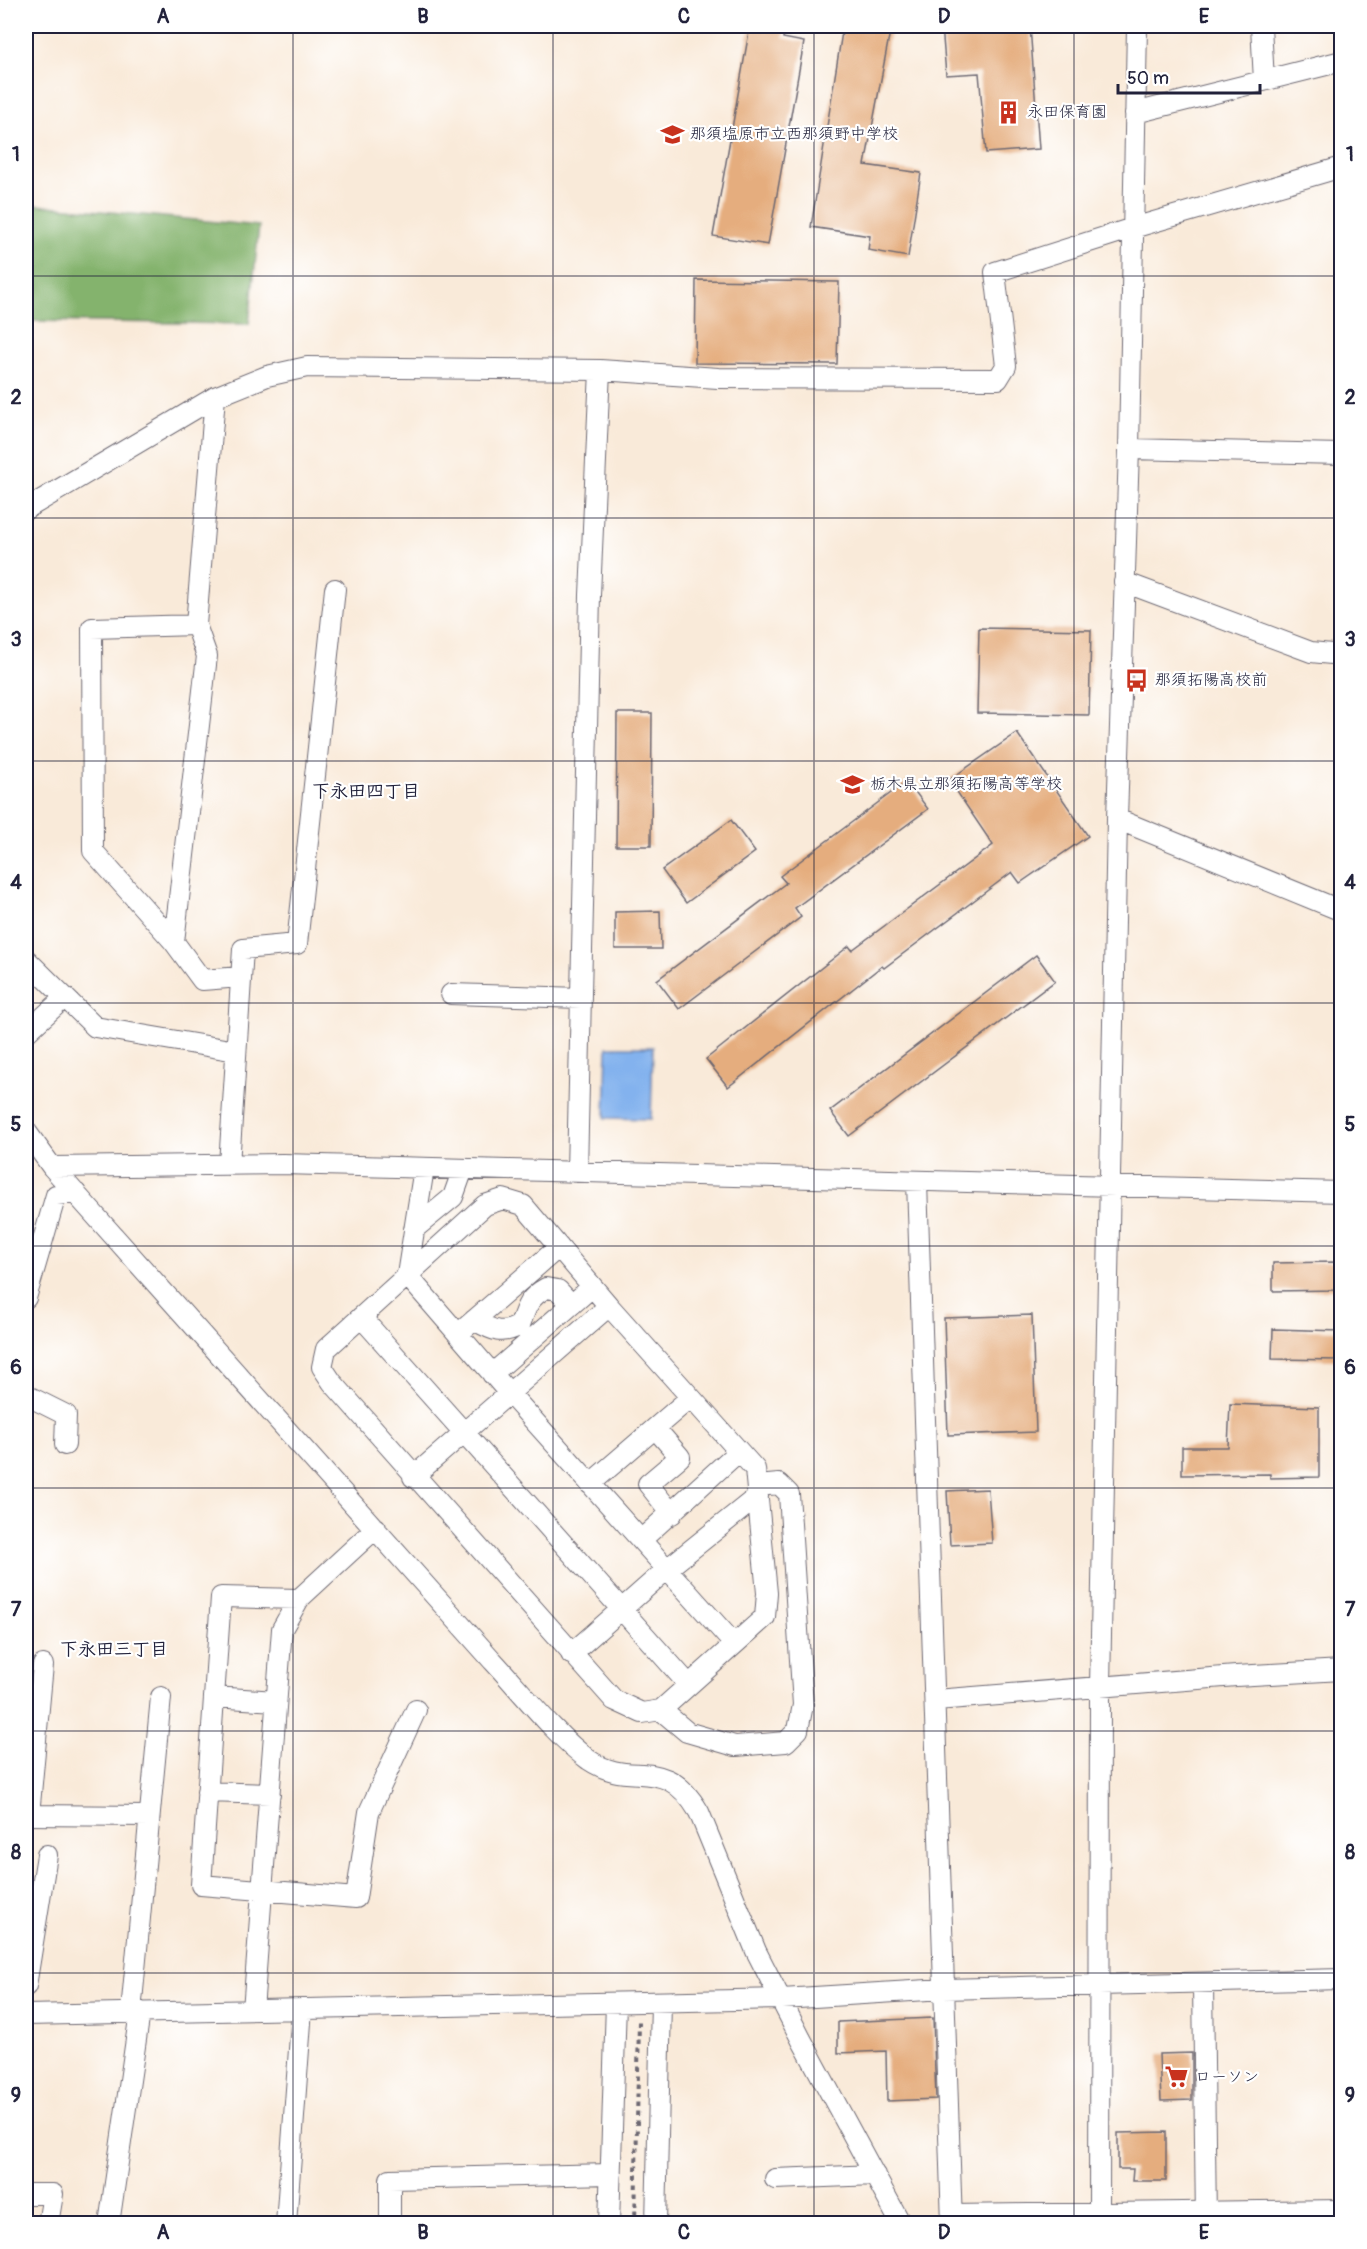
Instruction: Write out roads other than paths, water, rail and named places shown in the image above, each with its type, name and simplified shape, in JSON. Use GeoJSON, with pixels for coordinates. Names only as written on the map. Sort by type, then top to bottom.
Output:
{"type":"FeatureCollection","features":[{"type":"Feature","properties":{"kind":"street"},"geometry":{"type":"LineString","coordinates":[[1099,2218],[1100,1686],[1116,819],[1129,449],[1137,26]]}},
{"type":"Feature","properties":{"kind":"street"},"geometry":{"type":"LineString","coordinates":[[1261,26],[1264,81]]}},
{"type":"Feature","properties":{"kind":"street"},"geometry":{"type":"LineString","coordinates":[[1135,113],[1341,61]]}},
{"type":"Feature","properties":{"kind":"street"},"geometry":{"type":"LineString","coordinates":[[26,509],[215,397],[267,376],[307,367],[600,370],[718,378],[998,379],[1006,366],[995,272],[1341,167]]}},
{"type":"Feature","properties":{"kind":"street"},"geometry":{"type":"LineString","coordinates":[[577,1172],[590,595],[600,370]]}},
{"type":"Feature","properties":{"kind":"street"},"geometry":{"type":"LineString","coordinates":[[174,942],[207,656],[196,625],[215,397]]}},
{"type":"Feature","properties":{"kind":"street"},"geometry":{"type":"LineString","coordinates":[[1129,449],[1341,454]]}},
{"type":"Feature","properties":{"kind":"street"},"geometry":{"type":"LineString","coordinates":[[1124,582],[1311,652],[1341,655]]}},
{"type":"Feature","properties":{"kind":"street"},"geometry":{"type":"LineString","coordinates":[[229,1165],[243,949],[297,944],[334,589]]}},
{"type":"Feature","properties":{"kind":"street"},"geometry":{"type":"LineString","coordinates":[[196,625],[92,628],[93,851],[174,942],[202,980],[241,977]]}},
{"type":"Feature","properties":{"kind":"street"},"geometry":{"type":"LineString","coordinates":[[1116,819],[1341,912]]}},
{"type":"Feature","properties":{"kind":"street"},"geometry":{"type":"LineString","coordinates":[[26,959],[95,1027],[236,1051]]}},
{"type":"Feature","properties":{"kind":"street"},"geometry":{"type":"LineString","coordinates":[[451,994],[581,998]]}},
{"type":"Feature","properties":{"kind":"street"},"geometry":{"type":"LineString","coordinates":[[26,1033],[65,997]]}},
{"type":"Feature","properties":{"kind":"street"},"geometry":{"type":"LineString","coordinates":[[26,1131],[52,1167],[493,1661],[590,1760],[609,1769],[671,1779],[688,1793],[699,1812],[756,1951],[901,2223]]}},
{"type":"Feature","properties":{"kind":"street"},"geometry":{"type":"LineString","coordinates":[[52,1167],[229,1165],[424,1168],[1341,1191]]}},
{"type":"Feature","properties":{"kind":"street"},"geometry":{"type":"LineString","coordinates":[[424,1168],[407,1275],[492,1374],[735,1644]]}},
{"type":"Feature","properties":{"kind":"street"},"geometry":{"type":"LineString","coordinates":[[414,1229],[453,1197],[463,1169]]}},
{"type":"Feature","properties":{"kind":"street"},"geometry":{"type":"LineString","coordinates":[[917,1182],[952,2219],[1206,2217],[1341,2210]]}},
{"type":"Feature","properties":{"kind":"street"},"geometry":{"type":"LineString","coordinates":[[26,1298],[56,1195],[76,1193]]}},
{"type":"Feature","properties":{"kind":"street"},"geometry":{"type":"LineString","coordinates":[[503,1198],[523,1205],[559,1247],[755,1469],[767,1593],[765,1617],[661,1710],[642,1713],[614,1700],[413,1477],[332,1382],[322,1367],[326,1350],[485,1205],[503,1198]]}},
{"type":"Feature","properties":{"kind":"street"},"geometry":{"type":"LineString","coordinates":[[458,1334],[559,1247]]}},
{"type":"Feature","properties":{"kind":"street"},"geometry":{"type":"LineString","coordinates":[[492,1374],[592,1287]]}},
{"type":"Feature","properties":{"kind":"street"},"geometry":{"type":"LineString","coordinates":[[474,1320],[497,1333],[508,1331],[520,1324],[526,1305],[534,1294],[546,1288],[558,1290],[571,1304]]}},
{"type":"Feature","properties":{"kind":"street"},"geometry":{"type":"LineString","coordinates":[[413,1477],[609,1306]]}},
{"type":"Feature","properties":{"kind":"street"},"geometry":{"type":"LineString","coordinates":[[361,1317],[689,1685]]}},
{"type":"Feature","properties":{"kind":"street"},"geometry":{"type":"LineString","coordinates":[[26,1395],[66,1415],[65,1445]]}},
{"type":"Feature","properties":{"kind":"street"},"geometry":{"type":"LineString","coordinates":[[590,1484],[690,1398]]}},
{"type":"Feature","properties":{"kind":"street"},"geometry":{"type":"LineString","coordinates":[[655,1428],[680,1457],[648,1484],[672,1514]]}},
{"type":"Feature","properties":{"kind":"street"},"geometry":{"type":"LineString","coordinates":[[641,1540],[738,1452]]}},
{"type":"Feature","properties":{"kind":"street"},"geometry":{"type":"LineString","coordinates":[[571,1654],[758,1491],[779,1484],[789,1494],[803,1705],[798,1730],[786,1742],[735,1746],[687,1732],[661,1710]]}},
{"type":"Feature","properties":{"kind":"street"},"geometry":{"type":"LineString","coordinates":[[253,2010],[282,1629],[299,1599],[376,1528]]}},
{"type":"Feature","properties":{"kind":"street"},"geometry":{"type":"LineString","coordinates":[[299,1599],[221,1597],[201,1885],[356,1898],[369,1812],[416,1710]]}},
{"type":"Feature","properties":{"kind":"street"},"geometry":{"type":"LineString","coordinates":[[43,1665],[27,1815],[149,1816]]}},
{"type":"Feature","properties":{"kind":"street"},"geometry":{"type":"LineString","coordinates":[[936,1700],[1100,1686],[1341,1670]]}},
{"type":"Feature","properties":{"kind":"street"},"geometry":{"type":"LineString","coordinates":[[109,2223],[135,2012],[149,1816],[161,1697]]}},
{"type":"Feature","properties":{"kind":"street"},"geometry":{"type":"LineString","coordinates":[[214,1697],[276,1701]]}},
{"type":"Feature","properties":{"kind":"street"},"geometry":{"type":"LineString","coordinates":[[207,1792],[270,1794]]}},
{"type":"Feature","properties":{"kind":"street"},"geometry":{"type":"LineString","coordinates":[[26,1986],[47,1855]]}},
{"type":"Feature","properties":{"kind":"street"},"geometry":{"type":"LineString","coordinates":[[26,2014],[782,1999],[944,1989],[1341,1979]]}},
{"type":"Feature","properties":{"kind":"street"},"geometry":{"type":"LineString","coordinates":[[1203,1983],[1206,2217]]}},
{"type":"Feature","properties":{"kind":"street"},"geometry":{"type":"LineString","coordinates":[[656,2223],[661,2002]]}},
{"type":"Feature","properties":{"kind":"street"},"geometry":{"type":"LineString","coordinates":[[609,2223],[616,2003]]}},
{"type":"Feature","properties":{"kind":"street"},"geometry":{"type":"LineString","coordinates":[[286,2223],[302,2009]]}},
{"type":"Feature","properties":{"kind":"street"},"geometry":{"type":"LineString","coordinates":[[390,2223],[390,2179],[611,2174]]}},
{"type":"Feature","properties":{"kind":"street"},"geometry":{"type":"LineString","coordinates":[[775,2179],[875,2175]]}},
{"type":"Feature","properties":{"kind":"street"},"geometry":{"type":"LineString","coordinates":[[26,2194],[53,2194],[48,2223]]}},
{"type":"Feature","properties":{"kind":"water"},"geometry":{"type":"Polygon","coordinates":[[[607,1047],[653,1047],[651,1119],[605,1118],[607,1047]]]}},
{"type":"Feature","properties":{"kind":"place","name":"永田保育園"},"geometry":{"type":"Point","coordinates":[1009,112]}},
{"type":"Feature","properties":{"kind":"place","name":"那須塩原市立西那須野中学校"},"geometry":{"type":"Point","coordinates":[672,134]}},
{"type":"Feature","properties":{"kind":"place","name":"那須拓陽高校前"},"geometry":{"type":"Point","coordinates":[1137,680]}},
{"type":"Feature","properties":{"kind":"place","name":"栃木県立那須拓陽高等学校"},"geometry":{"type":"Point","coordinates":[852,784]}},
{"type":"Feature","properties":{"kind":"place","name":"ローソン"},"geometry":{"type":"Point","coordinates":[1177,2077]}},
{"type":"Feature","properties":{"kind":"district","name":"下永田四丁目"},"geometry":{"type":"Point","coordinates":[366,791]}},
{"type":"Feature","properties":{"kind":"district","name":"下永田三丁目"},"geometry":{"type":"Point","coordinates":[114,1649]}}]}
